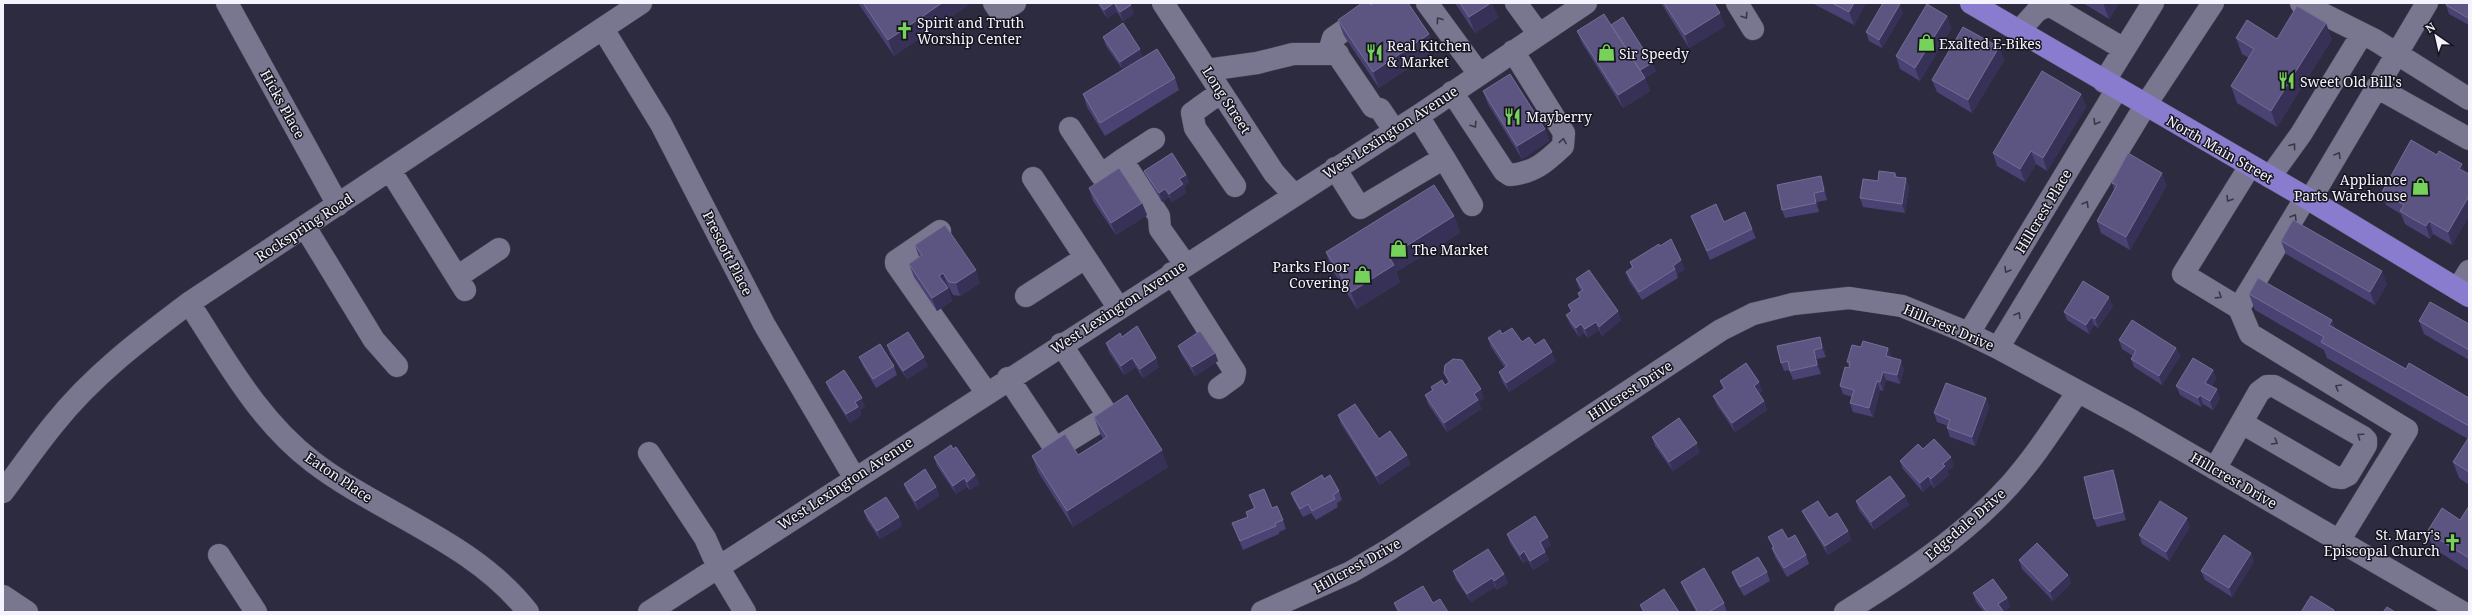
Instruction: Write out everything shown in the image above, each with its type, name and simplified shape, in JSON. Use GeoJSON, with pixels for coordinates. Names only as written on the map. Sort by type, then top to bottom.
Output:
{"type":"FeatureCollection","features":[{"type":"Feature","properties":{"kind":"main road","name":"North Main Street"},"geometry":{"type":"LineString","coordinates":[[1971,3],[2250,166],[2465,286]]}},
{"type":"Feature","properties":{"kind":"street","name":"Hicks Place"},"geometry":{"type":"LineString","coordinates":[[228,3],[338,205]]}},
{"type":"Feature","properties":{"kind":"street","name":"Rockspring Road"},"geometry":{"type":"LineString","coordinates":[[3,492],[54,423],[101,373],[189,303],[641,3]]}},
{"type":"Feature","properties":{"kind":"street"},"geometry":{"type":"LineString","coordinates":[[994,3],[1000,12],[1015,3]]}},
{"type":"Feature","properties":{"kind":"street","name":"Long Street"},"geometry":{"type":"LineString","coordinates":[[1163,3],[1274,173],[1293,194]]}},
{"type":"Feature","properties":{"kind":"street"},"geometry":{"type":"LineString","coordinates":[[1384,3],[1333,38],[1331,45],[1373,107],[1380,109],[1394,130]]}},
{"type":"Feature","properties":{"kind":"street"},"geometry":{"type":"LineString","coordinates":[[1427,3],[1478,74]]}},
{"type":"Feature","properties":{"kind":"street"},"geometry":{"type":"LineString","coordinates":[[1516,3],[1538,33]]}},
{"type":"Feature","properties":{"kind":"street","name":"West Lexington Avenue"},"geometry":{"type":"LineString","coordinates":[[649,612],[854,477],[1178,268],[1418,116],[1538,33],[1586,3]]}},
{"type":"Feature","properties":{"kind":"street"},"geometry":{"type":"LineString","coordinates":[[1737,3],[1753,29]]}},
{"type":"Feature","properties":{"kind":"street","name":"Hillcrest Place"},"geometry":{"type":"LineString","coordinates":[[1969,333],[2110,85],[2124,49],[2153,3]]}},
{"type":"Feature","properties":{"kind":"street"},"geometry":{"type":"LineString","coordinates":[[1998,348],[2146,106],[2213,3]]}},
{"type":"Feature","properties":{"kind":"street"},"geometry":{"type":"LineString","coordinates":[[2301,3],[2362,34],[2469,99]]}},
{"type":"Feature","properties":{"kind":"street"},"geometry":{"type":"LineString","coordinates":[[2239,308],[2378,88],[2427,3]]}},
{"type":"Feature","properties":{"kind":"street"},"geometry":{"type":"LineString","coordinates":[[2019,31],[2037,11],[2049,5],[2124,49]]}},
{"type":"Feature","properties":{"kind":"street","name":"Prescott Place"},"geometry":{"type":"LineString","coordinates":[[603,29],[661,124],[764,324],[854,477]]}},
{"type":"Feature","properties":{"kind":"street"},"geometry":{"type":"LineString","coordinates":[[2270,177],[2301,134],[2362,34]]}},
{"type":"Feature","properties":{"kind":"street"},"geometry":{"type":"LineString","coordinates":[[1452,92],[1504,171],[1510,176],[1526,174],[1543,165],[1563,146],[1564,133],[1513,51]]}},
{"type":"Feature","properties":{"kind":"street"},"geometry":{"type":"LineString","coordinates":[[1207,70],[1257,63],[1293,54],[1338,54]]}},
{"type":"Feature","properties":{"kind":"street"},"geometry":{"type":"LineString","coordinates":[[2378,88],[2469,139]]}},
{"type":"Feature","properties":{"kind":"street"},"geometry":{"type":"LineString","coordinates":[[1221,92],[1192,113],[1196,128],[1235,186]]}},
{"type":"Feature","properties":{"kind":"street"},"geometry":{"type":"LineString","coordinates":[[1418,116],[1472,205]]}},
{"type":"Feature","properties":{"kind":"street"},"geometry":{"type":"LineString","coordinates":[[1070,128],[1101,175],[1154,139]]}},
{"type":"Feature","properties":{"kind":"street"},"geometry":{"type":"LineString","coordinates":[[1335,168],[1360,208],[1444,158]]}},
{"type":"Feature","properties":{"kind":"street"},"geometry":{"type":"LineString","coordinates":[[1122,160],[1158,216],[1160,229],[1178,268],[1235,372],[1234,377],[1219,388]]}},
{"type":"Feature","properties":{"kind":"street"},"geometry":{"type":"LineString","coordinates":[[2250,166],[2183,274],[2239,308],[2250,334],[2407,430],[2339,541]]}},
{"type":"Feature","properties":{"kind":"street"},"geometry":{"type":"LineString","coordinates":[[390,170],[461,284],[499,249]]}},
{"type":"Feature","properties":{"kind":"street"},"geometry":{"type":"LineString","coordinates":[[1033,178],[1118,307]]}},
{"type":"Feature","properties":{"kind":"street"},"geometry":{"type":"LineString","coordinates":[[305,227],[374,340],[397,366]]}},
{"type":"Feature","properties":{"kind":"street"},"geometry":{"type":"LineString","coordinates":[[945,227],[896,261],[896,264],[986,392]]}},
{"type":"Feature","properties":{"kind":"street"},"geometry":{"type":"LineString","coordinates":[[1026,296],[1085,258]]}},
{"type":"Feature","properties":{"kind":"street","name":"Hillcrest Drive"},"geometry":{"type":"LineString","coordinates":[[1262,612],[1351,572],[1390,549],[1721,330],[1753,314],[1793,304],[1849,298],[1902,306],[1969,333],[2077,393],[2131,420],[2462,612]]}},
{"type":"Feature","properties":{"kind":"street","name":"Eaton Place"},"geometry":{"type":"LineString","coordinates":[[189,303],[254,403],[283,436],[312,462],[349,487],[420,526],[495,577],[528,612]]}},
{"type":"Feature","properties":{"kind":"street"},"geometry":{"type":"LineString","coordinates":[[1008,378],[1054,447],[1058,447],[1102,420],[1106,416],[1106,411],[1061,344]]}},
{"type":"Feature","properties":{"kind":"street"},"geometry":{"type":"LineString","coordinates":[[2215,469],[2260,392],[2267,386],[2274,386],[2363,437],[2366,445],[2348,474],[2342,478],[2335,477],[2242,423]]}},
{"type":"Feature","properties":{"kind":"street","name":"Edgedale Drive"},"geometry":{"type":"LineString","coordinates":[[1845,612],[1934,553],[1979,516],[2008,487],[2037,453],[2077,393]]}},
{"type":"Feature","properties":{"kind":"street"},"geometry":{"type":"LineString","coordinates":[[649,453],[705,538],[718,567],[745,612]]}},
{"type":"Feature","properties":{"kind":"street"},"geometry":{"type":"LineString","coordinates":[[219,555],[256,612]]}},
{"type":"Feature","properties":{"kind":"street"},"geometry":{"type":"LineString","coordinates":[[3,596],[27,612]]}},
{"type":"Feature","properties":{"kind":"building"},"geometry":{"type":"Polygon","coordinates":[[[863,3],[942,3],[888,40],[863,3]]]}},
{"type":"Feature","properties":{"kind":"building"},"geometry":{"type":"Polygon","coordinates":[[[1099,3],[1114,3],[1104,10],[1099,3]]]}},
{"type":"Feature","properties":{"kind":"building"},"geometry":{"type":"Polygon","coordinates":[[[1114,3],[1130,3],[1131,5],[1120,12],[1114,3]]]}},
{"type":"Feature","properties":{"kind":"building"},"geometry":{"type":"Polygon","coordinates":[[[1362,3],[1369,3],[1371,5],[1374,3],[1408,3],[1429,34],[1373,72],[1338,20],[1362,3]]]}},
{"type":"Feature","properties":{"kind":"building"},"geometry":{"type":"Polygon","coordinates":[[[1460,3],[1491,3],[1469,17],[1460,3]]]}},
{"type":"Feature","properties":{"kind":"building"},"geometry":{"type":"Polygon","coordinates":[[[1664,3],[1714,3],[1720,13],[1685,35],[1664,3]]]}},
{"type":"Feature","properties":{"kind":"building"},"geometry":{"type":"Polygon","coordinates":[[[1832,3],[1854,3],[1849,12],[1832,3]]]}},
{"type":"Feature","properties":{"kind":"building"},"geometry":{"type":"Polygon","coordinates":[[[1883,3],[1900,4],[1879,40],[1866,32],[1883,3]]]}},
{"type":"Feature","properties":{"kind":"building"},"geometry":{"type":"Polygon","coordinates":[[[2447,3],[2469,3],[2469,17],[2468,18],[2446,5],[2447,3]]]}},
{"type":"Feature","properties":{"kind":"building"},"geometry":{"type":"Polygon","coordinates":[[[1927,4],[1947,16],[1915,68],[1896,56],[1927,4]]]}},
{"type":"Feature","properties":{"kind":"building"},"geometry":{"type":"Polygon","coordinates":[[[2297,6],[2326,23],[2271,111],[2231,86],[2254,49],[2236,38],[2247,20],[2277,39],[2297,6]]]}},
{"type":"Feature","properties":{"kind":"building"},"geometry":{"type":"Polygon","coordinates":[[[1604,14],[1645,78],[1618,95],[1577,31],[1604,14]]]}},
{"type":"Feature","properties":{"kind":"building"},"geometry":{"type":"Polygon","coordinates":[[[1623,17],[1652,63],[1640,70],[1611,25],[1623,17]]]}},
{"type":"Feature","properties":{"kind":"building"},"geometry":{"type":"Polygon","coordinates":[[[1123,23],[1140,49],[1120,62],[1103,37],[1123,23]]]}},
{"type":"Feature","properties":{"kind":"building"},"geometry":{"type":"Polygon","coordinates":[[[1963,27],[1999,47],[1968,100],[1932,80],[1963,27]]]}},
{"type":"Feature","properties":{"kind":"building"},"geometry":{"type":"Polygon","coordinates":[[[1157,49],[1175,78],[1100,123],[1083,94],[1157,49]]]}},
{"type":"Feature","properties":{"kind":"building"},"geometry":{"type":"Polygon","coordinates":[[[2042,71],[2081,94],[2043,158],[2031,151],[2020,169],[1993,153],[2042,71]]]}},
{"type":"Feature","properties":{"kind":"building"},"geometry":{"type":"Polygon","coordinates":[[[1510,74],[1545,129],[1517,146],[1483,91],[1510,74]]]}},
{"type":"Feature","properties":{"kind":"building"},"geometry":{"type":"Polygon","coordinates":[[[2411,140],[2437,155],[2439,151],[2462,164],[2459,169],[2469,174],[2469,196],[2448,232],[2429,221],[2426,226],[2413,219],[2400,211],[2404,205],[2382,192],[2411,140]]]}},
{"type":"Feature","properties":{"kind":"building"},"geometry":{"type":"Polygon","coordinates":[[[1172,153],[1186,175],[1179,179],[1183,184],[1169,194],[1165,189],[1159,193],[1144,171],[1172,153]]]}},
{"type":"Feature","properties":{"kind":"building"},"geometry":{"type":"Polygon","coordinates":[[[2128,153],[2162,173],[2126,237],[2097,221],[2117,185],[2112,183],[2128,153]]]}},
{"type":"Feature","properties":{"kind":"building"},"geometry":{"type":"Polygon","coordinates":[[[1119,168],[1142,203],[1111,223],[1089,188],[1119,168]]]}},
{"type":"Feature","properties":{"kind":"building"},"geometry":{"type":"Polygon","coordinates":[[[1879,171],[1895,173],[1895,177],[1906,178],[1902,204],[1860,198],[1863,179],[1878,181],[1879,171]]]}},
{"type":"Feature","properties":{"kind":"building"},"geometry":{"type":"Polygon","coordinates":[[[1821,176],[1824,191],[1814,193],[1816,203],[1782,210],[1777,185],[1821,176]]]}},
{"type":"Feature","properties":{"kind":"building"},"geometry":{"type":"Polygon","coordinates":[[[1434,185],[1454,216],[1389,257],[1394,265],[1351,292],[1326,252],[1434,185]]]}},
{"type":"Feature","properties":{"kind":"building"},"geometry":{"type":"Polygon","coordinates":[[[1716,204],[1724,222],[1745,212],[1752,229],[1707,251],[1691,216],[1716,204]]]}},
{"type":"Feature","properties":{"kind":"building"},"geometry":{"type":"Polygon","coordinates":[[[2293,220],[2382,271],[2370,292],[2281,241],[2293,220]]]}},
{"type":"Feature","properties":{"kind":"building"},"geometry":{"type":"Polygon","coordinates":[[[945,225],[976,270],[956,283],[949,282],[943,273],[939,276],[948,288],[932,298],[909,264],[922,255],[915,245],[945,225]]]}},
{"type":"Feature","properties":{"kind":"building"},"geometry":{"type":"Polygon","coordinates":[[[1671,239],[1681,260],[1673,266],[1675,269],[1639,292],[1626,272],[1633,267],[1630,262],[1659,244],[1660,246],[1671,239]]]}},
{"type":"Feature","properties":{"kind":"building"},"geometry":{"type":"Polygon","coordinates":[[[1589,270],[1618,311],[1599,327],[1596,322],[1585,329],[1581,324],[1576,328],[1566,315],[1572,311],[1568,305],[1580,297],[1578,293],[1583,290],[1576,279],[1589,270]]]}},
{"type":"Feature","properties":{"kind":"building"},"geometry":{"type":"Polygon","coordinates":[[[2258,278],[2332,320],[2329,325],[2406,369],[2409,363],[2469,398],[2469,426],[2321,342],[2324,337],[2249,294],[2258,278]]]}},
{"type":"Feature","properties":{"kind":"building"},"geometry":{"type":"Polygon","coordinates":[[[2083,281],[2109,297],[2095,319],[2091,317],[2086,325],[2064,312],[2083,281]]]}},
{"type":"Feature","properties":{"kind":"building"},"geometry":{"type":"Polygon","coordinates":[[[2430,302],[2469,324],[2469,350],[2419,321],[2430,302]]]}},
{"type":"Feature","properties":{"kind":"building"},"geometry":{"type":"Polygon","coordinates":[[[2132,320],[2176,348],[2159,376],[2131,359],[2136,351],[2119,340],[2132,320]]]}},
{"type":"Feature","properties":{"kind":"building"},"geometry":{"type":"Polygon","coordinates":[[[1137,326],[1156,358],[1140,369],[1132,358],[1121,366],[1106,343],[1120,333],[1122,337],[1137,326]]]}},
{"type":"Feature","properties":{"kind":"building"},"geometry":{"type":"Polygon","coordinates":[[[1512,328],[1522,342],[1529,337],[1535,345],[1544,339],[1552,352],[1506,383],[1499,372],[1507,366],[1488,338],[1500,330],[1502,334],[1512,328]]]}},
{"type":"Feature","properties":{"kind":"building"},"geometry":{"type":"Polygon","coordinates":[[[1200,331],[1215,353],[1192,367],[1178,346],[1200,331]]]}},
{"type":"Feature","properties":{"kind":"building"},"geometry":{"type":"Polygon","coordinates":[[[908,332],[924,357],[903,371],[887,345],[908,332]]]}},
{"type":"Feature","properties":{"kind":"building"},"geometry":{"type":"Polygon","coordinates":[[[1820,337],[1822,348],[1814,350],[1817,365],[1790,371],[1788,361],[1781,363],[1777,346],[1820,337]]]}},
{"type":"Feature","properties":{"kind":"building"},"geometry":{"type":"Polygon","coordinates":[[[1863,341],[1888,348],[1886,356],[1901,360],[1897,375],[1883,372],[1880,382],[1877,381],[1869,408],[1850,403],[1854,390],[1840,386],[1845,367],[1849,368],[1850,362],[1847,362],[1852,345],[1861,347],[1863,341]]]}},
{"type":"Feature","properties":{"kind":"building"},"geometry":{"type":"Polygon","coordinates":[[[880,344],[894,366],[873,379],[859,357],[880,344]]]}},
{"type":"Feature","properties":{"kind":"building"},"geometry":{"type":"Polygon","coordinates":[[[2193,358],[2213,370],[2205,383],[2217,389],[2210,401],[2200,395],[2198,398],[2176,386],[2193,358]]]}},
{"type":"Feature","properties":{"kind":"building"},"geometry":{"type":"Polygon","coordinates":[[[1453,359],[1462,360],[1481,389],[1474,394],[1478,400],[1444,423],[1425,395],[1433,390],[1431,387],[1442,380],[1445,385],[1450,382],[1444,373],[1445,365],[1453,359]]]}},
{"type":"Feature","properties":{"kind":"building"},"geometry":{"type":"Polygon","coordinates":[[[1746,363],[1759,382],[1754,386],[1764,401],[1732,423],[1713,396],[1725,388],[1720,381],[1746,363]]]}},
{"type":"Feature","properties":{"kind":"building"},"geometry":{"type":"Polygon","coordinates":[[[844,370],[862,398],[855,402],[858,407],[846,414],[826,382],[844,370]]]}},
{"type":"Feature","properties":{"kind":"building"},"geometry":{"type":"Polygon","coordinates":[[[1946,383],[1986,398],[1972,437],[1947,428],[1950,420],[1934,413],[1946,383]]]}},
{"type":"Feature","properties":{"kind":"building"},"geometry":{"type":"Polygon","coordinates":[[[1127,395],[1162,450],[1067,511],[1032,456],[1065,434],[1078,455],[1107,437],[1094,417],[1127,395]]]}},
{"type":"Feature","properties":{"kind":"building"},"geometry":{"type":"Polygon","coordinates":[[[1355,404],[1379,439],[1390,431],[1407,455],[1376,476],[1338,415],[1355,404]]]}},
{"type":"Feature","properties":{"kind":"building"},"geometry":{"type":"Polygon","coordinates":[[[1679,418],[1697,443],[1669,462],[1652,437],[1679,418]]]}},
{"type":"Feature","properties":{"kind":"building"},"geometry":{"type":"Polygon","coordinates":[[[2469,437],[2469,472],[2453,462],[2469,437]]]}},
{"type":"Feature","properties":{"kind":"building"},"geometry":{"type":"Polygon","coordinates":[[[1934,439],[1951,457],[1943,464],[1945,466],[1931,479],[1928,476],[1920,483],[1900,461],[1918,444],[1923,449],[1934,439]]]}},
{"type":"Feature","properties":{"kind":"building"},"geometry":{"type":"Polygon","coordinates":[[[951,445],[953,449],[956,447],[975,475],[967,482],[964,478],[953,486],[934,457],[951,445]]]}},
{"type":"Feature","properties":{"kind":"building"},"geometry":{"type":"Polygon","coordinates":[[[925,469],[936,487],[915,501],[904,484],[925,469]]]}},
{"type":"Feature","properties":{"kind":"building"},"geometry":{"type":"Polygon","coordinates":[[[2113,470],[2123,512],[2094,519],[2084,477],[2113,470]]]}},
{"type":"Feature","properties":{"kind":"building"},"geometry":{"type":"Polygon","coordinates":[[[1322,475],[1324,479],[1330,475],[1339,491],[1333,495],[1335,499],[1312,511],[1308,504],[1300,509],[1291,493],[1322,475]]]}},
{"type":"Feature","properties":{"kind":"building"},"geometry":{"type":"Polygon","coordinates":[[[1890,476],[1905,496],[1871,522],[1856,501],[1890,476]]]}},
{"type":"Feature","properties":{"kind":"building"},"geometry":{"type":"Polygon","coordinates":[[[1264,489],[1272,508],[1277,506],[1283,520],[1275,523],[1276,526],[1240,541],[1232,523],[1248,517],[1246,512],[1255,508],[1249,495],[1264,489]]]}},
{"type":"Feature","properties":{"kind":"building"},"geometry":{"type":"Polygon","coordinates":[[[886,497],[899,517],[877,531],[864,511],[886,497]]]}},
{"type":"Feature","properties":{"kind":"building"},"geometry":{"type":"Polygon","coordinates":[[[1818,501],[1829,518],[1837,513],[1848,531],[1825,546],[1802,511],[1818,501]]]}},
{"type":"Feature","properties":{"kind":"building"},"geometry":{"type":"Polygon","coordinates":[[[2160,501],[2187,518],[2166,552],[2139,535],[2160,501]]]}},
{"type":"Feature","properties":{"kind":"building"},"geometry":{"type":"Polygon","coordinates":[[[2469,506],[2469,558],[2427,532],[2442,508],[2460,520],[2469,506]]]}},
{"type":"Feature","properties":{"kind":"building"},"geometry":{"type":"Polygon","coordinates":[[[1535,516],[1548,537],[1540,542],[1545,552],[1530,561],[1524,551],[1520,555],[1507,534],[1535,516]]]}},
{"type":"Feature","properties":{"kind":"building"},"geometry":{"type":"Polygon","coordinates":[[[1782,529],[1788,539],[1795,535],[1806,555],[1784,568],[1772,548],[1774,547],[1768,537],[1782,529]]]}},
{"type":"Feature","properties":{"kind":"building"},"geometry":{"type":"Polygon","coordinates":[[[2224,535],[2251,553],[2229,588],[2201,571],[2224,535]]]}},
{"type":"Feature","properties":{"kind":"building"},"geometry":{"type":"Polygon","coordinates":[[[2037,543],[2068,575],[2050,592],[2019,560],[2037,543]]]}},
{"type":"Feature","properties":{"kind":"building"},"geometry":{"type":"Polygon","coordinates":[[[1488,549],[1504,574],[1494,581],[1492,578],[1467,594],[1453,571],[1488,549]]]}},
{"type":"Feature","properties":{"kind":"building"},"geometry":{"type":"Polygon","coordinates":[[[1758,557],[1767,572],[1740,587],[1732,572],[1758,557]]]}},
{"type":"Feature","properties":{"kind":"building"},"geometry":{"type":"Polygon","coordinates":[[[1704,568],[1724,603],[1709,612],[1698,612],[1681,582],[1704,568]]]}},
{"type":"Feature","properties":{"kind":"building"},"geometry":{"type":"Polygon","coordinates":[[[1993,579],[2007,598],[1998,604],[2003,611],[2001,612],[1987,612],[1973,593],[1993,579]]]}},
{"type":"Feature","properties":{"kind":"building"},"geometry":{"type":"Polygon","coordinates":[[[1423,586],[1433,603],[1440,599],[1448,612],[1400,612],[1394,603],[1423,586]]]}},
{"type":"Feature","properties":{"kind":"building"},"geometry":{"type":"Polygon","coordinates":[[[1664,589],[1679,612],[1644,612],[1640,605],[1664,589]]]}},
{"type":"Feature","properties":{"kind":"building"},"geometry":{"type":"Polygon","coordinates":[[[2311,596],[2334,610],[2333,612],[2301,612],[2311,596]]]}},
{"type":"Feature","properties":{"kind":"building"},"geometry":{"type":"Polygon","coordinates":[[[2387,607],[2395,612],[2383,612],[2387,607]]]}},
{"type":"Feature","properties":{"kind":"place","name":"Spirit and Truth Worship Center"},"geometry":{"type":"Point","coordinates":[904,30]}},
{"type":"Feature","properties":{"kind":"place","name":"Exalted E-Bikes"},"geometry":{"type":"Point","coordinates":[1926,43]}},
{"type":"Feature","properties":{"kind":"place","name":"Real Kitchen & Market"},"geometry":{"type":"Point","coordinates":[1374,53]}},
{"type":"Feature","properties":{"kind":"place","name":"Sir Speedy"},"geometry":{"type":"Point","coordinates":[1606,53]}},
{"type":"Feature","properties":{"kind":"place","name":"Sweet Old Bill's"},"geometry":{"type":"Point","coordinates":[2287,81]}},
{"type":"Feature","properties":{"kind":"place","name":"Mayberry"},"geometry":{"type":"Point","coordinates":[1513,116]}},
{"type":"Feature","properties":{"kind":"place","name":"Appliance Parts Warehouse"},"geometry":{"type":"Point","coordinates":[2420,187]}},
{"type":"Feature","properties":{"kind":"place","name":"The Market"},"geometry":{"type":"Point","coordinates":[1399,249]}},
{"type":"Feature","properties":{"kind":"place","name":"Parks Floor Covering"},"geometry":{"type":"Point","coordinates":[1362,274]}},
{"type":"Feature","properties":{"kind":"place","name":"St. Mary's Episcopal Church"},"geometry":{"type":"Point","coordinates":[2453,542]}}]}
